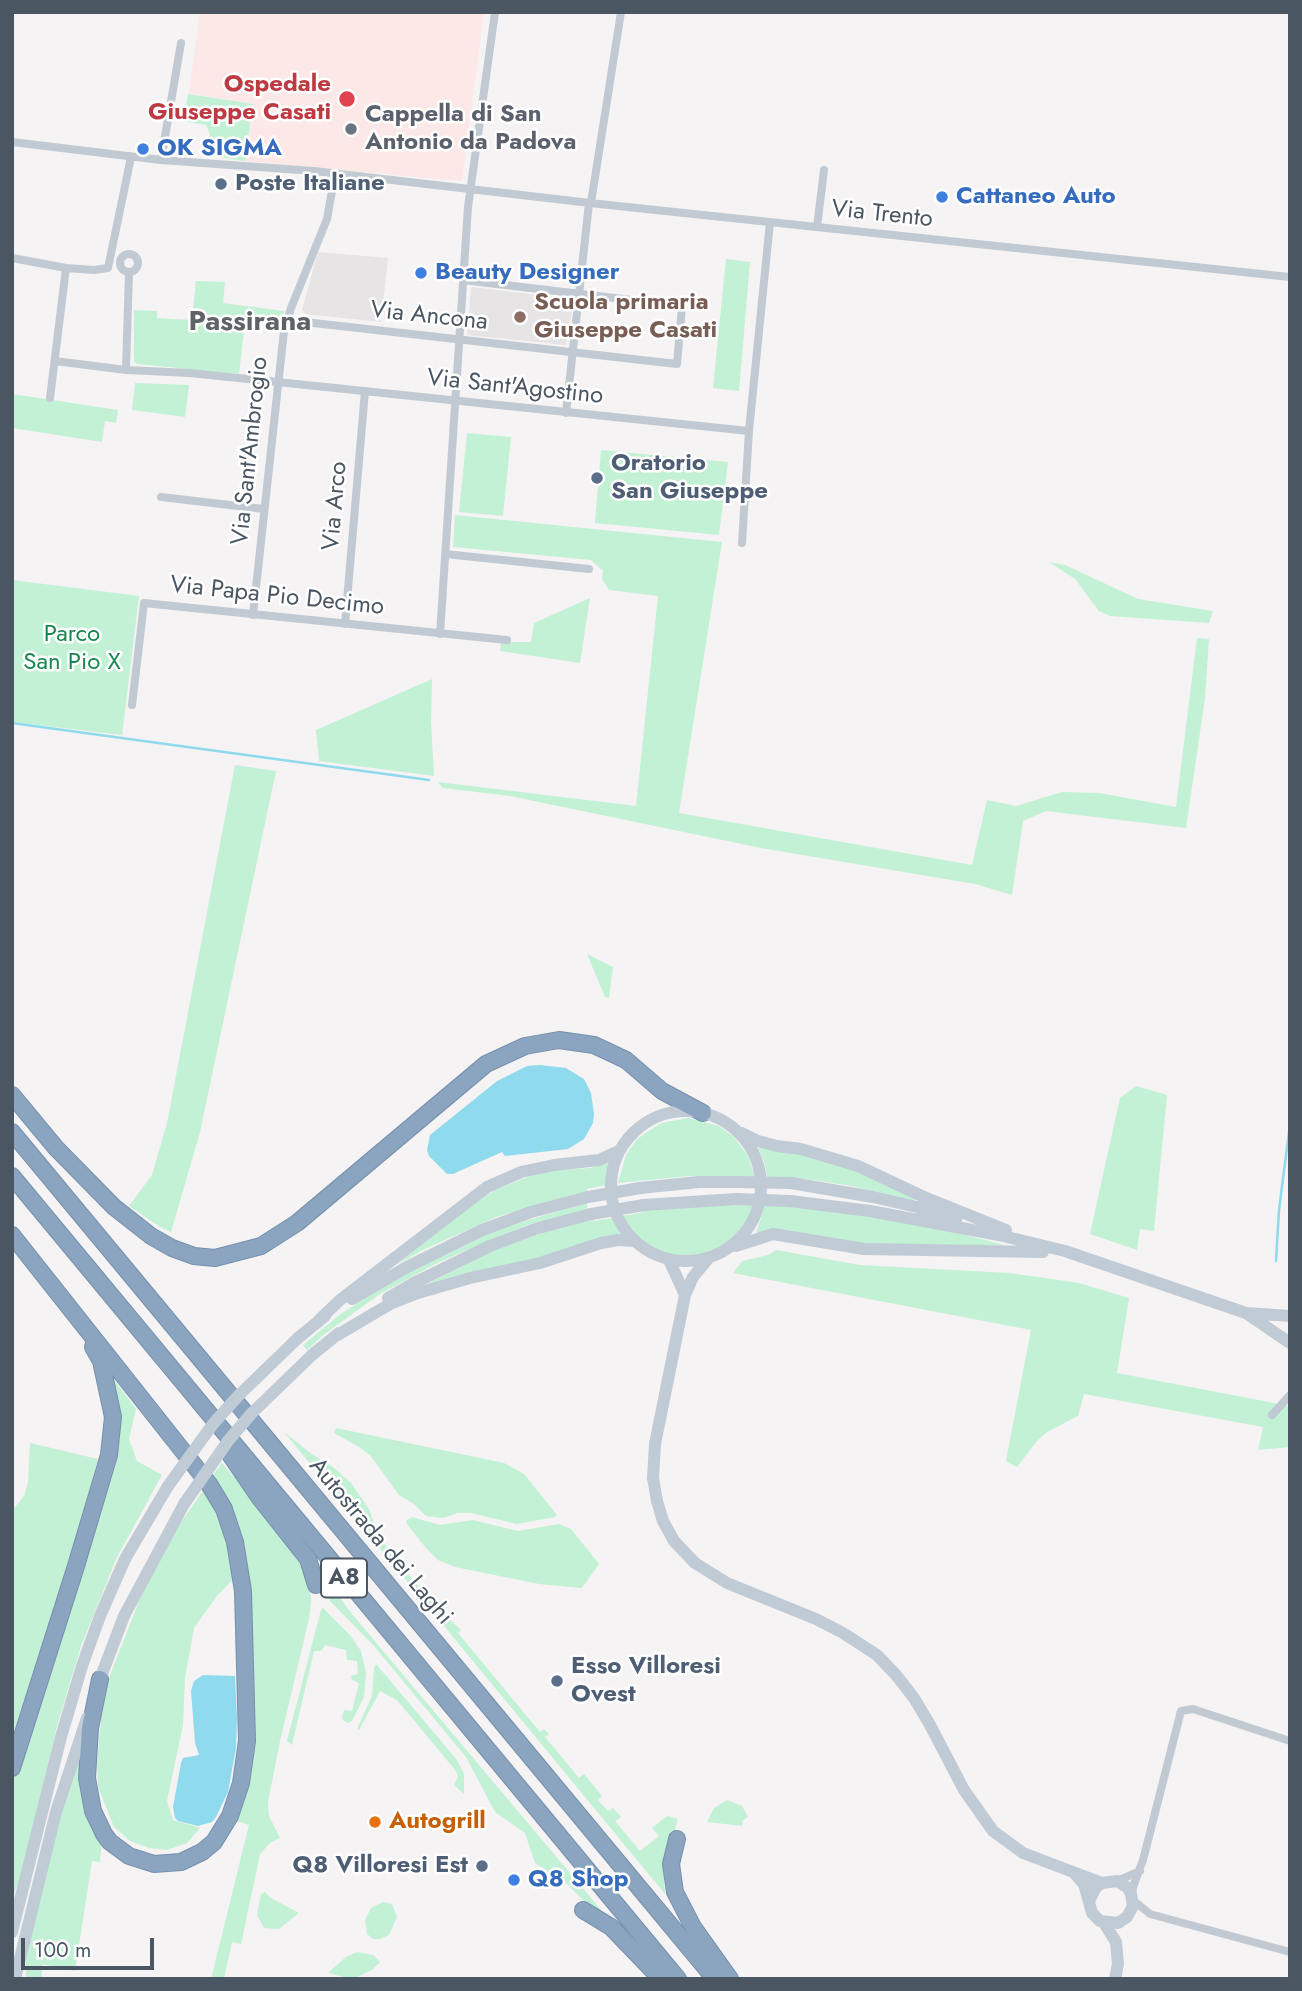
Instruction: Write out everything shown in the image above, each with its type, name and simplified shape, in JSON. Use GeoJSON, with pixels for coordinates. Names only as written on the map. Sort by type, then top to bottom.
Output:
{"type":"FeatureCollection","features":[{"type":"Feature","properties":{"kind":"highway"},"geometry":{"type":"LineString","coordinates":[[12,1095],[56,1148],[114,1207],[151,1236],[172,1248],[194,1256],[215,1258],[261,1245],[297,1223],[485,1064],[525,1046],[559,1040],[594,1045],[626,1060],[662,1091],[703,1113]]}},
{"type":"Feature","properties":{"kind":"highway","name":"Autostrada dei Laghi"},"geometry":{"type":"LineString","coordinates":[[12,1132],[715,1979]]}},
{"type":"Feature","properties":{"kind":"highway","name":"Autostrada dei Laghi"},"geometry":{"type":"LineString","coordinates":[[12,1176],[678,1979]]}},
{"type":"Feature","properties":{"kind":"highway"},"geometry":{"type":"LineString","coordinates":[[12,1235],[209,1484],[224,1509],[235,1542],[243,1591],[247,1696],[245,1763],[242,1783],[230,1816],[214,1842],[202,1852],[181,1862],[168,1864],[139,1861],[110,1842],[99,1825],[89,1797],[87,1763],[90,1728],[100,1679]]}},
{"type":"Feature","properties":{"kind":"highway"},"geometry":{"type":"LineString","coordinates":[[12,1768],[76,1566],[109,1455],[112,1434],[111,1406],[101,1361],[55,1290]]}},
{"type":"Feature","properties":{"kind":"highway"},"geometry":{"type":"LineString","coordinates":[[197,1400],[259,1497],[308,1559],[316,1585]]}},
{"type":"Feature","properties":{"kind":"highway"},"geometry":{"type":"LineString","coordinates":[[677,1839],[671,1864],[675,1892],[693,1927],[730,1979]]}},
{"type":"Feature","properties":{"kind":"highway"},"geometry":{"type":"LineString","coordinates":[[583,1910],[611,1927],[661,1979]]}},
{"type":"Feature","properties":{"kind":"main road"},"geometry":{"type":"LineString","coordinates":[[1065,1251],[864,1249],[773,1234],[753,1239],[708,1259],[688,1262],[669,1260],[650,1253],[634,1241],[622,1226],[614,1208],[611,1179],[619,1151],[631,1135],[646,1122],[674,1113],[703,1113],[758,1141],[801,1149],[858,1166],[970,1217],[1065,1251],[1246,1313],[1290,1316]]}},
{"type":"Feature","properties":{"kind":"main road"},"geometry":{"type":"LineString","coordinates":[[726,1250],[741,1238],[753,1222],[760,1203],[762,1184],[758,1164],[750,1146],[737,1131]]}},
{"type":"Feature","properties":{"kind":"main road"},"geometry":{"type":"LineString","coordinates":[[12,1932],[61,1737],[100,1616],[134,1540],[168,1486],[213,1424],[238,1396],[348,1293],[487,1187],[521,1172],[599,1160],[619,1151]]}},
{"type":"Feature","properties":{"kind":"main road"},"geometry":{"type":"LineString","coordinates":[[319,1320],[407,1266],[464,1238],[531,1212],[588,1197],[640,1188],[699,1182],[791,1183],[834,1189],[917,1207],[999,1235]]}},
{"type":"Feature","properties":{"kind":"main road"},"geometry":{"type":"LineString","coordinates":[[18,1979],[20,1956],[56,1812],[124,1616],[184,1504],[236,1432],[270,1395],[313,1355],[374,1307],[465,1257],[535,1229],[591,1214],[644,1205],[736,1199],[790,1201],[857,1209],[999,1235],[1065,1251]]}},
{"type":"Feature","properties":{"kind":"main road"},"geometry":{"type":"LineString","coordinates":[[334,1337],[390,1304],[418,1293],[470,1278],[540,1263],[601,1243],[634,1241]]}},
{"type":"Feature","properties":{"kind":"main road"},"geometry":{"type":"LineString","coordinates":[[708,1259],[693,1277],[685,1295],[655,1444],[653,1466],[657,1501],[663,1521],[674,1541],[695,1563],[727,1583],[816,1619],[844,1633],[877,1655],[914,1698],[964,1790],[993,1831],[1023,1853],[1074,1874],[1102,1883],[1117,1881],[1128,1888],[1133,1899],[1116,1942]]}},
{"type":"Feature","properties":{"kind":"main road"},"geometry":{"type":"LineString","coordinates":[[669,1260],[685,1295]]}},
{"type":"Feature","properties":{"kind":"main road"},"geometry":{"type":"LineString","coordinates":[[1246,1313],[1290,1343]]}},
{"type":"Feature","properties":{"kind":"main road"},"geometry":{"type":"LineString","coordinates":[[1074,1874],[1084,1884],[1092,1913],[1104,1923],[1116,1942],[1118,1964],[1115,1979]]}},
{"type":"Feature","properties":{"kind":"main road"},"geometry":{"type":"LineString","coordinates":[[12,1909],[24,1883]]}},
{"type":"Feature","properties":{"kind":"main road"},"geometry":{"type":"LineString","coordinates":[[1090,1899],[1096,1887],[1102,1883]]}},
{"type":"Feature","properties":{"kind":"main road"},"geometry":{"type":"LineString","coordinates":[[1104,1923],[1111,1924],[1126,1918]]}},
{"type":"Feature","properties":{"kind":"street"},"geometry":{"type":"LineString","coordinates":[[440,634],[470,190],[495,12]]}},
{"type":"Feature","properties":{"kind":"street"},"geometry":{"type":"LineString","coordinates":[[566,413],[590,203],[621,12]]}},
{"type":"Feature","properties":{"kind":"street"},"geometry":{"type":"LineString","coordinates":[[160,160],[181,43]]}},
{"type":"Feature","properties":{"kind":"street","name":"Via Trento"},"geometry":{"type":"LineString","coordinates":[[12,142],[131,157],[334,174],[1290,277]]}},
{"type":"Feature","properties":{"kind":"street"},"geometry":{"type":"LineString","coordinates":[[108,268],[131,157]]}},
{"type":"Feature","properties":{"kind":"street"},"geometry":{"type":"LineString","coordinates":[[817,227],[824,170]]}},
{"type":"Feature","properties":{"kind":"street","name":"Via Sant'Ambrogio"},"geometry":{"type":"LineString","coordinates":[[253,615],[277,382],[287,320],[327,219],[334,174]]}},
{"type":"Feature","properties":{"kind":"street"},"geometry":{"type":"LineString","coordinates":[[742,542],[770,222]]}},
{"type":"Feature","properties":{"kind":"street"},"geometry":{"type":"LineString","coordinates":[[113,248],[124,264],[126,370]]}},
{"type":"Feature","properties":{"kind":"street"},"geometry":{"type":"LineString","coordinates":[[12,258],[66,268],[108,268],[124,264]]}},
{"type":"Feature","properties":{"kind":"street"},"geometry":{"type":"LineString","coordinates":[[50,398],[66,268]]}},
{"type":"Feature","properties":{"kind":"street"},"geometry":{"type":"LineString","coordinates":[[463,280],[580,294]]}},
{"type":"Feature","properties":{"kind":"street","name":"Via Ancona"},"geometry":{"type":"LineString","coordinates":[[287,320],[677,364],[682,306],[580,294]]}},
{"type":"Feature","properties":{"kind":"street","name":"Via Sant'Agostino"},"geometry":{"type":"LineString","coordinates":[[55,361],[750,431]]}},
{"type":"Feature","properties":{"kind":"street","name":"Via Arco"},"geometry":{"type":"LineString","coordinates":[[345,624],[365,391]]}},
{"type":"Feature","properties":{"kind":"street"},"geometry":{"type":"LineString","coordinates":[[161,497],[264,509]]}},
{"type":"Feature","properties":{"kind":"street"},"geometry":{"type":"LineString","coordinates":[[445,554],[589,569]]}},
{"type":"Feature","properties":{"kind":"street","name":"Via Papa Pio Decimo"},"geometry":{"type":"LineString","coordinates":[[132,705],[144,603],[507,640]]}},
{"type":"Feature","properties":{"kind":"street"},"geometry":{"type":"LineString","coordinates":[[1272,1415],[1290,1395]]}},
{"type":"Feature","properties":{"kind":"street"},"geometry":{"type":"LineString","coordinates":[[1150,1913],[1133,1899],[1133,1887],[1140,1871],[1178,1715],[1183,1710],[1193,1709],[1290,1741]]}},
{"type":"Feature","properties":{"kind":"street"},"geometry":{"type":"LineString","coordinates":[[1117,1881],[1140,1871]]}},
{"type":"Feature","properties":{"kind":"street"},"geometry":{"type":"LineString","coordinates":[[1126,1918],[1138,1913],[1150,1913],[1290,1952]]}},
{"type":"Feature","properties":{"kind":"shaded area","name":"Ospedale Giuseppe Casati"},"geometry":{"type":"Polygon","coordinates":[[[200,12],[484,12],[462,181],[245,161],[253,104],[189,93],[200,12]]]}},
{"type":"Feature","properties":{"kind":"shaded area"},"geometry":{"type":"Polygon","coordinates":[[[318,252],[388,258],[381,322],[305,314],[302,310],[318,252]]]}},
{"type":"Feature","properties":{"kind":"shaded area","name":"Scuola primaria Giuseppe Casati"},"geometry":{"type":"Polygon","coordinates":[[[471,287],[574,299],[566,345],[467,335],[471,287]]]}},
{"type":"Feature","properties":{"kind":"green space"},"geometry":{"type":"Polygon","coordinates":[[[188,94],[253,104],[245,161],[211,156],[213,147],[208,145],[210,134],[206,125],[183,121],[188,94]]]}},
{"type":"Feature","properties":{"kind":"green space"},"geometry":{"type":"Polygon","coordinates":[[[726,259],[750,262],[739,391],[713,388],[726,259]]]}},
{"type":"Feature","properties":{"kind":"green space"},"geometry":{"type":"Polygon","coordinates":[[[196,281],[225,282],[223,303],[284,311],[280,327],[245,322],[239,374],[134,362],[134,310],[157,311],[157,318],[192,320],[196,281]]]}},
{"type":"Feature","properties":{"kind":"green space"},"geometry":{"type":"Polygon","coordinates":[[[135,383],[189,385],[185,417],[132,410],[135,383]]]}},
{"type":"Feature","properties":{"kind":"green space"},"geometry":{"type":"Polygon","coordinates":[[[12,394],[118,410],[116,423],[105,421],[102,442],[12,428],[12,394]]]}},
{"type":"Feature","properties":{"kind":"green space"},"geometry":{"type":"Polygon","coordinates":[[[467,433],[511,437],[503,516],[459,512],[467,433]]]}},
{"type":"Feature","properties":{"kind":"green space"},"geometry":{"type":"Polygon","coordinates":[[[601,450],[728,462],[719,535],[595,523],[601,450]]]}},
{"type":"Feature","properties":{"kind":"green space"},"geometry":{"type":"Polygon","coordinates":[[[455,515],[722,542],[679,813],[972,865],[987,800],[1016,806],[1062,792],[1099,793],[1176,807],[1197,638],[1209,639],[1205,698],[1186,828],[1046,811],[1023,821],[1012,895],[975,884],[761,848],[510,796],[443,788],[438,782],[636,806],[658,596],[609,590],[602,579],[603,571],[591,560],[453,547],[455,515]]]}},
{"type":"Feature","properties":{"kind":"green space"},"geometry":{"type":"Polygon","coordinates":[[[1049,562],[1065,565],[1138,599],[1213,611],[1209,623],[1110,616],[1099,611],[1075,579],[1049,562]]]}},
{"type":"Feature","properties":{"kind":"green space","name":"Parco San Pio X"},"geometry":{"type":"Polygon","coordinates":[[[12,580],[139,596],[122,735],[12,722],[12,580]]]}},
{"type":"Feature","properties":{"kind":"green space"},"geometry":{"type":"Polygon","coordinates":[[[590,598],[580,663],[500,651],[501,642],[531,642],[534,623],[590,598]]]}},
{"type":"Feature","properties":{"kind":"green space"},"geometry":{"type":"Polygon","coordinates":[[[432,679],[434,776],[319,761],[316,730],[432,679]]]}},
{"type":"Feature","properties":{"kind":"green space"},"geometry":{"type":"Polygon","coordinates":[[[235,765],[276,771],[200,1132],[171,1232],[129,1206],[152,1175],[167,1123],[235,765]]]}},
{"type":"Feature","properties":{"kind":"green space"},"geometry":{"type":"Polygon","coordinates":[[[587,954],[613,967],[609,998],[605,997],[587,954]]]}},
{"type":"Feature","properties":{"kind":"green space"},"geometry":{"type":"Polygon","coordinates":[[[1136,1086],[1167,1095],[1154,1231],[1140,1229],[1137,1250],[1090,1234],[1120,1098],[1136,1086]]]}},
{"type":"Feature","properties":{"kind":"green space"},"geometry":{"type":"Polygon","coordinates":[[[688,1118],[719,1126],[734,1137],[748,1156],[755,1177],[689,1176],[618,1183],[626,1155],[637,1139],[661,1123],[688,1118]]]}},
{"type":"Feature","properties":{"kind":"green space"},"geometry":{"type":"Polygon","coordinates":[[[758,1148],[841,1164],[916,1197],[914,1201],[851,1186],[767,1177],[758,1148]]]}},
{"type":"Feature","properties":{"kind":"green space"},"geometry":{"type":"Polygon","coordinates":[[[609,1163],[606,1185],[496,1217],[396,1265],[470,1205],[495,1190],[548,1171],[590,1168],[609,1163]]]}},
{"type":"Feature","properties":{"kind":"green space"},"geometry":{"type":"Polygon","coordinates":[[[587,1202],[587,1210],[527,1225],[437,1263],[380,1294],[307,1350],[303,1345],[338,1316],[397,1277],[493,1231],[587,1202]]]}},
{"type":"Feature","properties":{"kind":"green space"},"geometry":{"type":"Polygon","coordinates":[[[722,1203],[754,1205],[744,1226],[727,1244],[708,1253],[688,1256],[655,1249],[637,1236],[622,1216],[644,1212],[644,1209],[722,1203]]]}},
{"type":"Feature","properties":{"kind":"green space"},"geometry":{"type":"Polygon","coordinates":[[[765,1205],[823,1207],[931,1226],[1004,1245],[873,1245],[775,1229],[756,1233],[765,1205]]]}},
{"type":"Feature","properties":{"kind":"green space"},"geometry":{"type":"Polygon","coordinates":[[[612,1218],[622,1237],[451,1277],[421,1287],[510,1242],[593,1219],[612,1218]]]}},
{"type":"Feature","properties":{"kind":"green space"},"geometry":{"type":"Polygon","coordinates":[[[776,1250],[860,1265],[1009,1273],[1079,1283],[1129,1298],[1117,1373],[1290,1406],[1290,1447],[1258,1450],[1263,1427],[1084,1394],[1078,1416],[1047,1432],[1017,1467],[1006,1461],[1031,1330],[733,1273],[742,1261],[768,1255],[776,1250]]]}},
{"type":"Feature","properties":{"kind":"green space"},"geometry":{"type":"Polygon","coordinates":[[[103,1365],[136,1409],[129,1439],[137,1461],[162,1475],[117,1557],[81,1646],[57,1726],[20,1881],[12,1898],[12,1781],[113,1455],[103,1365]]]}},
{"type":"Feature","properties":{"kind":"green space"},"geometry":{"type":"Polygon","coordinates":[[[336,1428],[504,1463],[524,1474],[557,1515],[517,1524],[471,1513],[458,1513],[443,1518],[426,1516],[414,1504],[399,1495],[370,1455],[334,1433],[336,1428]]]}},
{"type":"Feature","properties":{"kind":"green space"},"geometry":{"type":"Polygon","coordinates":[[[284,1432],[351,1483],[369,1509],[378,1535],[391,1553],[435,1606],[461,1630],[458,1633],[540,1732],[544,1729],[549,1734],[545,1737],[579,1778],[584,1774],[602,1796],[598,1800],[608,1811],[613,1808],[621,1817],[615,1821],[640,1851],[659,1836],[652,1828],[667,1816],[678,1819],[666,1861],[665,1894],[284,1432]]]}},
{"type":"Feature","properties":{"kind":"green space"},"geometry":{"type":"Polygon","coordinates":[[[30,1443],[98,1459],[68,1566],[12,1737],[12,1511],[24,1496],[28,1482],[30,1443]]]}},
{"type":"Feature","properties":{"kind":"green space"},"geometry":{"type":"Polygon","coordinates":[[[222,1463],[301,1556],[310,1576],[311,1601],[268,1802],[269,1816],[280,1838],[270,1843],[260,1854],[241,1944],[232,1942],[224,1979],[211,1979],[249,1825],[233,1820],[239,1804],[248,1591],[211,1478],[222,1463]]]}},
{"type":"Feature","properties":{"kind":"green space"},"geometry":{"type":"Polygon","coordinates":[[[205,1488],[214,1502],[237,1575],[216,1597],[194,1628],[185,1678],[183,1725],[167,1801],[173,1820],[200,1828],[187,1843],[167,1850],[149,1848],[130,1841],[114,1827],[98,1787],[97,1764],[103,1693],[143,1591],[177,1528],[205,1488]]]}},
{"type":"Feature","properties":{"kind":"green space"},"geometry":{"type":"Polygon","coordinates":[[[412,1517],[440,1525],[473,1520],[518,1531],[559,1524],[571,1529],[599,1564],[582,1588],[539,1584],[455,1567],[438,1560],[426,1548],[407,1524],[406,1521],[412,1517]]]}},
{"type":"Feature","properties":{"kind":"green space"},"geometry":{"type":"Polygon","coordinates":[[[326,1579],[352,1614],[601,1910],[598,1912],[589,1906],[566,1883],[535,1863],[525,1833],[495,1812],[466,1757],[374,1646],[330,1601],[322,1583],[326,1579]]]}},
{"type":"Feature","properties":{"kind":"green space"},"geometry":{"type":"Polygon","coordinates":[[[323,1608],[350,1635],[361,1651],[366,1673],[364,1697],[352,1721],[344,1721],[344,1710],[352,1711],[359,1683],[352,1680],[351,1676],[358,1674],[357,1661],[347,1660],[346,1650],[325,1645],[321,1651],[314,1651],[292,1745],[287,1741],[323,1608]]]}},
{"type":"Feature","properties":{"kind":"green space"},"geometry":{"type":"Polygon","coordinates":[[[376,1664],[457,1760],[464,1774],[464,1794],[454,1785],[458,1777],[456,1771],[397,1700],[380,1691],[359,1730],[357,1729],[372,1696],[376,1664]]]}},
{"type":"Feature","properties":{"kind":"green space"},"geometry":{"type":"Polygon","coordinates":[[[81,1744],[102,1840],[100,1862],[92,1861],[75,1971],[42,1964],[42,1979],[26,1979],[26,1956],[60,1813],[81,1744]]]}},
{"type":"Feature","properties":{"kind":"green space"},"geometry":{"type":"Polygon","coordinates":[[[727,1800],[742,1806],[748,1817],[742,1821],[743,1826],[707,1822],[714,1808],[727,1800]]]}},
{"type":"Feature","properties":{"kind":"green space"},"geometry":{"type":"Polygon","coordinates":[[[265,1892],[299,1913],[279,1929],[264,1928],[257,1915],[261,1894],[265,1892]]]}},
{"type":"Feature","properties":{"kind":"green space"},"geometry":{"type":"Polygon","coordinates":[[[383,1902],[392,1904],[397,1917],[389,1935],[373,1939],[367,1934],[365,1920],[371,1908],[383,1902]]]}},
{"type":"Feature","properties":{"kind":"green space"},"geometry":{"type":"Polygon","coordinates":[[[357,1952],[373,1955],[380,1962],[372,1970],[357,1977],[347,1978],[329,1973],[346,1957],[357,1952]]]}},
{"type":"Feature","properties":{"kind":"water"},"geometry":{"type":"Polygon","coordinates":[[[527,1066],[566,1068],[584,1079],[591,1093],[594,1114],[593,1123],[584,1139],[568,1149],[505,1156],[502,1152],[453,1174],[447,1174],[429,1156],[427,1150],[430,1135],[497,1081],[527,1066]]]}},
{"type":"Feature","properties":{"kind":"water"},"geometry":{"type":"Polygon","coordinates":[[[203,1675],[235,1676],[237,1718],[236,1748],[228,1792],[212,1822],[198,1826],[178,1821],[173,1807],[183,1758],[199,1755],[195,1743],[191,1691],[194,1681],[203,1675]]]}},
{"type":"Feature","properties":{"kind":"waterway"},"geometry":{"type":"LineString","coordinates":[[12,723],[429,780]]}},
{"type":"Feature","properties":{"kind":"waterway"},"geometry":{"type":"LineString","coordinates":[[1276,1261],[1279,1210],[1290,1124]]}},
{"type":"Feature","properties":{"kind":"place","name":"Ospedale Giuseppe Casati"},"geometry":{"type":"Point","coordinates":[347,99]}},
{"type":"Feature","properties":{"kind":"place","name":"Cappella di San Antonio da Padova"},"geometry":{"type":"Point","coordinates":[351,129]}},
{"type":"Feature","properties":{"kind":"place","name":"OK SIGMA"},"geometry":{"type":"Point","coordinates":[143,149]}},
{"type":"Feature","properties":{"kind":"place","name":"Poste Italiane"},"geometry":{"type":"Point","coordinates":[221,184]}},
{"type":"Feature","properties":{"kind":"place","name":"Cattaneo Auto"},"geometry":{"type":"Point","coordinates":[942,197]}},
{"type":"Feature","properties":{"kind":"place","name":"Beauty Designer"},"geometry":{"type":"Point","coordinates":[421,273]}},
{"type":"Feature","properties":{"kind":"place","name":"Scuola primaria Giuseppe Casati"},"geometry":{"type":"Point","coordinates":[520,317]}},
{"type":"Feature","properties":{"kind":"place","name":"Oratorio San Giuseppe"},"geometry":{"type":"Point","coordinates":[597,478]}},
{"type":"Feature","properties":{"kind":"place","name":"Esso Villoresi Ovest"},"geometry":{"type":"Point","coordinates":[557,1681]}},
{"type":"Feature","properties":{"kind":"place","name":"Autogrill"},"geometry":{"type":"Point","coordinates":[375,1822]}},
{"type":"Feature","properties":{"kind":"place","name":"Q8 Villoresi Est"},"geometry":{"type":"Point","coordinates":[482,1866]}},
{"type":"Feature","properties":{"kind":"place","name":"Q8 Shop"},"geometry":{"type":"Point","coordinates":[514,1880]}},
{"type":"Feature","properties":{"kind":"district","name":"Passirana"},"geometry":{"type":"Point","coordinates":[250,323]}}]}
